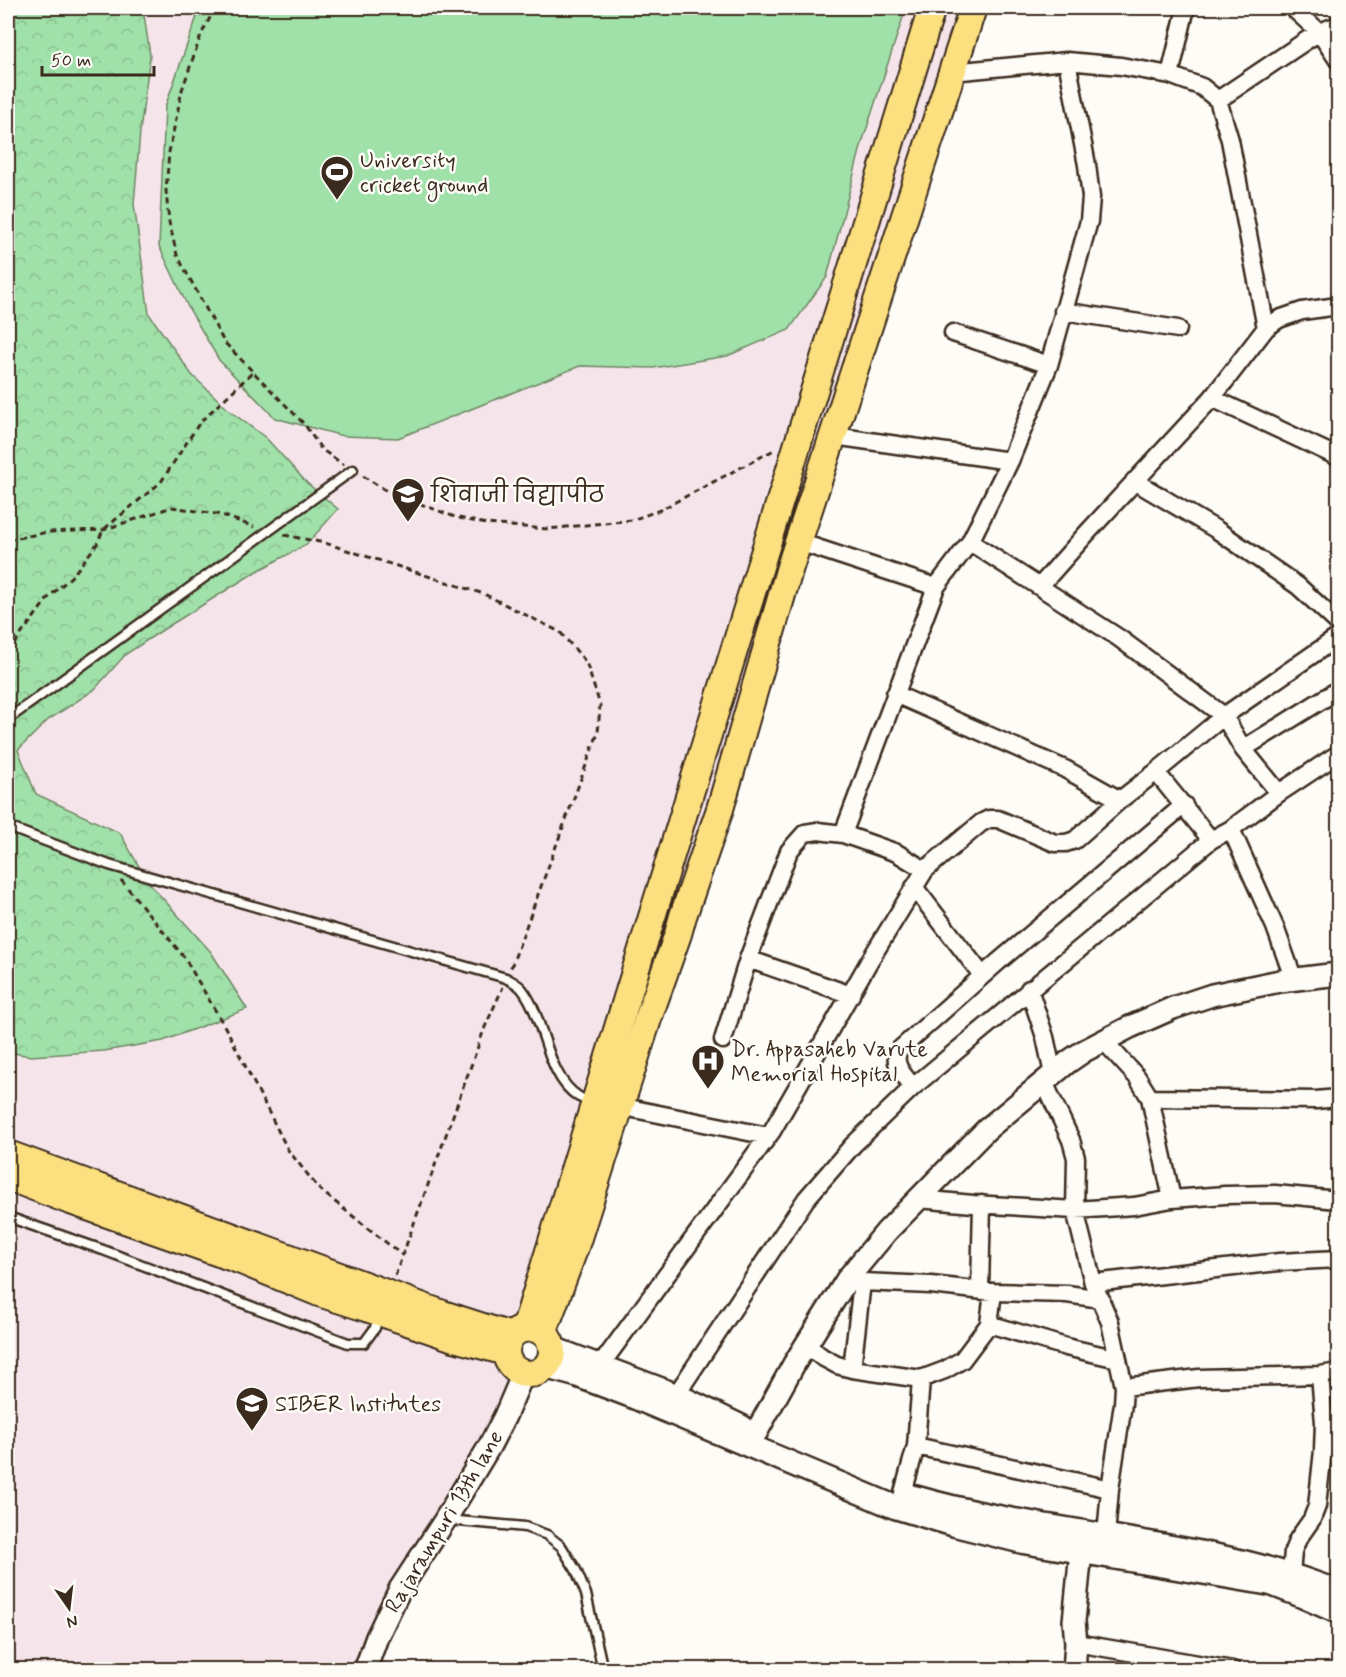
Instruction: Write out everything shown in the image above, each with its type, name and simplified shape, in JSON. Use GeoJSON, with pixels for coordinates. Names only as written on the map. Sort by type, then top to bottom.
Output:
{"type":"FeatureCollection","features":[{"type":"Feature","properties":{"kind":"main road"},"geometry":{"type":"LineString","coordinates":[[529,1348],[575,1247],[607,1105],[799,436],[932,8]]}},
{"type":"Feature","properties":{"kind":"main road"},"geometry":{"type":"LineString","coordinates":[[607,1105],[648,1019],[720,809],[799,542],[973,8]]}},
{"type":"Feature","properties":{"kind":"main road"},"geometry":{"type":"LineString","coordinates":[[8,1154],[315,1266],[384,1303]]}},
{"type":"Feature","properties":{"kind":"main road"},"geometry":{"type":"LineString","coordinates":[[8,1176],[68,1200],[239,1260],[319,1293],[443,1314],[529,1348],[600,1366],[676,1395],[756,1433],[903,1493],[942,1505],[1240,1561],[1291,1575],[1338,1592]]}},
{"type":"Feature","properties":{"kind":"main road"},"geometry":{"type":"LineString","coordinates":[[529,1348],[576,1375],[895,1507],[1023,1542],[1271,1584],[1338,1612]]}},
{"type":"Feature","properties":{"kind":"street"},"geometry":{"type":"LineString","coordinates":[[1170,75],[1186,8]]}},
{"type":"Feature","properties":{"kind":"street"},"geometry":{"type":"LineString","coordinates":[[1293,8],[1320,32],[1338,60]]}},
{"type":"Feature","properties":{"kind":"street"},"geometry":{"type":"LineString","coordinates":[[1218,100],[1320,32],[1338,25]]}},
{"type":"Feature","properties":{"kind":"street"},"geometry":{"type":"LineString","coordinates":[[843,834],[936,587],[970,542],[1010,460],[1049,365],[1089,221],[1090,197],[1087,165],[1066,62]]}},
{"type":"Feature","properties":{"kind":"street"},"geometry":{"type":"LineString","coordinates":[[952,72],[1066,62],[1121,66],[1170,75],[1202,87],[1218,100],[1230,140],[1266,328]]}},
{"type":"Feature","properties":{"kind":"street"},"geometry":{"type":"LineString","coordinates":[[1040,586],[1212,398],[1266,328],[1279,319],[1302,311],[1338,306]]}},
{"type":"Feature","properties":{"kind":"street"},"geometry":{"type":"LineString","coordinates":[[1063,311],[1179,329]]}},
{"type":"Feature","properties":{"kind":"street"},"geometry":{"type":"LineString","coordinates":[[953,333],[1049,365]]}},
{"type":"Feature","properties":{"kind":"street"},"geometry":{"type":"LineString","coordinates":[[1212,398],[1338,457]]}},
{"type":"Feature","properties":{"kind":"street"},"geometry":{"type":"LineString","coordinates":[[834,436],[1010,460]]}},
{"type":"Feature","properties":{"kind":"street"},"geometry":{"type":"LineString","coordinates":[[1134,481],[1217,530],[1288,579],[1338,623]]}},
{"type":"Feature","properties":{"kind":"street"},"geometry":{"type":"LineString","coordinates":[[799,542],[936,587]]}},
{"type":"Feature","properties":{"kind":"street"},"geometry":{"type":"LineString","coordinates":[[970,542],[1119,638],[1224,716],[1244,749],[1280,793]]}},
{"type":"Feature","properties":{"kind":"street"},"geometry":{"type":"LineString","coordinates":[[600,1366],[768,1136],[925,870],[981,823],[989,819],[998,819],[1055,843],[1075,840],[1120,800],[1224,716],[1338,637]]}},
{"type":"Feature","properties":{"kind":"street"},"geometry":{"type":"LineString","coordinates":[[1244,749],[1338,690]]}},
{"type":"Feature","properties":{"kind":"street"},"geometry":{"type":"LineString","coordinates":[[895,694],[1025,750],[1065,769],[1120,800]]}},
{"type":"Feature","properties":{"kind":"street"},"geometry":{"type":"LineString","coordinates":[[676,1395],[806,1199],[853,1145],[913,1087],[1211,840],[1231,829],[1338,754]]}},
{"type":"Feature","properties":{"kind":"street"},"geometry":{"type":"LineString","coordinates":[[1156,772],[1211,840]]}},
{"type":"Feature","properties":{"kind":"street"},"geometry":{"type":"LineString","coordinates":[[913,1087],[896,1061],[899,1050],[982,975],[1184,805]]}},
{"type":"Feature","properties":{"kind":"street"},"geometry":{"type":"LineString","coordinates":[[1231,829],[1275,927],[1294,980]]}},
{"type":"Feature","properties":{"kind":"street"},"geometry":{"type":"LineString","coordinates":[[723,1040],[748,959],[789,851],[805,833],[818,831],[843,834],[897,853],[925,870]]}},
{"type":"Feature","properties":{"kind":"street"},"geometry":{"type":"LineString","coordinates":[[914,887],[982,975]]}},
{"type":"Feature","properties":{"kind":"street"},"geometry":{"type":"LineString","coordinates":[[748,959],[851,995]]}},
{"type":"Feature","properties":{"kind":"street"},"geometry":{"type":"LineString","coordinates":[[756,1433],[806,1345],[855,1280],[887,1231],[986,1130],[1049,1078],[1084,1051],[1103,1040],[1173,1008],[1212,995],[1280,981],[1338,974]]}},
{"type":"Feature","properties":{"kind":"street"},"geometry":{"type":"LineString","coordinates":[[1029,989],[1045,1037],[1049,1078],[1076,1158],[1075,1210],[1097,1291],[1110,1322],[1124,1387],[1110,1489],[1107,1536]]}},
{"type":"Feature","properties":{"kind":"street"},"geometry":{"type":"LineString","coordinates":[[1103,1040],[1137,1077],[1150,1098],[1172,1199]]}},
{"type":"Feature","properties":{"kind":"street"},"geometry":{"type":"LineString","coordinates":[[1150,1098],[1306,1100],[1338,1098]]}},
{"type":"Feature","properties":{"kind":"street"},"geometry":{"type":"LineString","coordinates":[[607,1105],[768,1136]]}},
{"type":"Feature","properties":{"kind":"street"},"geometry":{"type":"LineString","coordinates":[[919,1199],[1075,1210],[1134,1206],[1172,1199],[1225,1195],[1275,1194],[1338,1200]]}},
{"type":"Feature","properties":{"kind":"street"},"geometry":{"type":"LineString","coordinates":[[806,1345],[837,1365],[921,1379],[945,1370],[962,1360],[989,1324],[982,1204]]}},
{"type":"Feature","properties":{"kind":"street"},"geometry":{"type":"LineString","coordinates":[[855,1280],[1067,1294],[1279,1262],[1338,1259]]}},
{"type":"Feature","properties":{"kind":"street"},"geometry":{"type":"LineString","coordinates":[[852,1369],[855,1280]]}},
{"type":"Feature","properties":{"kind":"street"},"geometry":{"type":"LineString","coordinates":[[989,1324],[1066,1347],[1118,1359]]}},
{"type":"Feature","properties":{"kind":"street","name":"Rajarampuri 13th lane"},"geometry":{"type":"LineString","coordinates":[[365,1670],[377,1637],[400,1589],[445,1520],[505,1416],[529,1348]]}},
{"type":"Feature","properties":{"kind":"street"},"geometry":{"type":"LineString","coordinates":[[1124,1387],[1200,1378],[1320,1375],[1338,1372]]}},
{"type":"Feature","properties":{"kind":"street"},"geometry":{"type":"LineString","coordinates":[[1291,1575],[1293,1551],[1317,1506],[1331,1451],[1324,1423],[1320,1375]]}},
{"type":"Feature","properties":{"kind":"street"},"geometry":{"type":"LineString","coordinates":[[903,1493],[916,1446],[921,1379]]}},
{"type":"Feature","properties":{"kind":"street"},"geometry":{"type":"LineString","coordinates":[[916,1446],[1110,1489]]}},
{"type":"Feature","properties":{"kind":"street"},"geometry":{"type":"LineString","coordinates":[[1074,1670],[1076,1643],[1074,1621],[1081,1552]]}},
{"type":"Feature","properties":{"kind":"street"},"geometry":{"type":"LineString","coordinates":[[1076,1643],[1233,1670]]}},
{"type":"Feature","properties":{"kind":"lane"},"geometry":{"type":"LineString","coordinates":[[8,719],[353,470]]}},
{"type":"Feature","properties":{"kind":"lane"},"geometry":{"type":"LineString","coordinates":[[8,826],[109,865],[506,978],[521,987],[534,1010],[555,1067],[566,1086],[579,1097],[607,1105]]}},
{"type":"Feature","properties":{"kind":"lane"},"geometry":{"type":"LineString","coordinates":[[8,1216],[348,1342],[364,1343],[375,1328],[384,1303]]}},
{"type":"Feature","properties":{"kind":"lane"},"geometry":{"type":"LineString","coordinates":[[445,1520],[525,1527],[547,1535],[561,1546],[576,1570],[586,1594],[603,1670]]}},
{"type":"Feature","properties":{"kind":"lane"},"geometry":{"type":"LineString","coordinates":[[8,1666],[20,1670]]}},
{"type":"Feature","properties":{"kind":"path"},"geometry":{"type":"LineString","coordinates":[[215,8],[201,35],[182,90],[168,152],[166,191],[169,222],[177,255],[224,342],[304,425],[321,448],[387,490],[455,517],[486,524],[548,529],[632,519],[660,510],[799,436]]}},
{"type":"Feature","properties":{"kind":"path"},"geometry":{"type":"LineString","coordinates":[[8,652],[49,597],[73,575],[97,544],[103,530],[161,482],[200,422],[253,372]]}},
{"type":"Feature","properties":{"kind":"path"},"geometry":{"type":"LineString","coordinates":[[8,540],[48,532],[103,530],[172,507],[222,515],[267,531],[325,543],[484,594],[560,632],[585,663],[600,705],[598,733],[506,978],[485,1027],[384,1303]]}},
{"type":"Feature","properties":{"kind":"path"},"geometry":{"type":"LineString","coordinates":[[109,865],[184,957],[229,1034],[288,1150],[320,1190],[402,1255]]}},
{"type":"Feature","properties":{"kind":"shaded area","name":"शिवाजी विद्यापीठ"},"geometry":{"type":"Polygon","coordinates":[[[8,8],[967,8],[538,1330],[510,1326],[8,1154],[8,8]]]}},
{"type":"Feature","properties":{"kind":"shaded area","name":"SIBER Institutes"},"geometry":{"type":"Polygon","coordinates":[[[8,1176],[508,1364],[511,1368],[512,1404],[366,1669],[8,1669],[8,1176]]]}},
{"type":"Feature","properties":{"kind":"green space"},"geometry":{"type":"Polygon","coordinates":[[[8,8],[143,8],[150,55],[134,204],[149,314],[192,375],[231,412],[266,438],[307,483],[338,509],[307,544],[254,573],[126,654],[94,690],[48,720],[18,750],[36,794],[120,833],[148,882],[211,952],[247,1009],[163,1041],[104,1051],[31,1056],[8,1052],[8,8]]]}},
{"type":"Feature","properties":{"kind":"green space"},"geometry":{"type":"Polygon","coordinates":[[[200,8],[906,8],[862,143],[827,277],[789,330],[727,356],[653,368],[580,366],[398,438],[343,436],[275,418],[219,360],[188,307],[159,246],[165,107],[200,8]]]}},
{"type":"Feature","properties":{"kind":"place","name":"University cricket ground"},"geometry":{"type":"Point","coordinates":[337,201]}},
{"type":"Feature","properties":{"kind":"place","name":"शिवाजी विद्यापीठ"},"geometry":{"type":"Point","coordinates":[408,523]}},
{"type":"Feature","properties":{"kind":"place","name":"Dr. Appasaheb Varute Memorial Hospital"},"geometry":{"type":"Point","coordinates":[708,1090]}},
{"type":"Feature","properties":{"kind":"place","name":"SIBER Institutes"},"geometry":{"type":"Point","coordinates":[252,1432]}}]}
